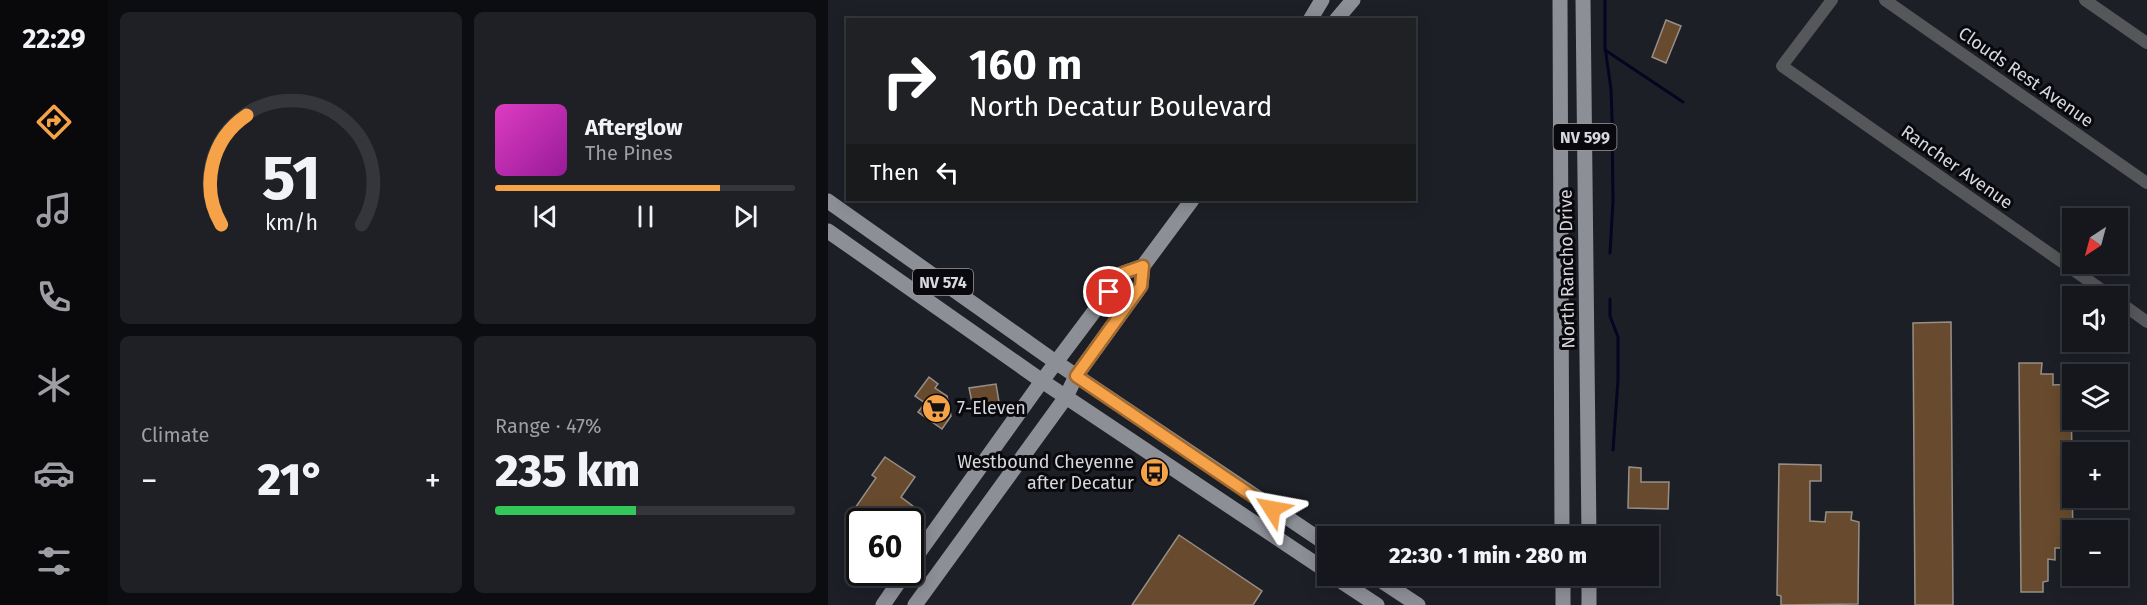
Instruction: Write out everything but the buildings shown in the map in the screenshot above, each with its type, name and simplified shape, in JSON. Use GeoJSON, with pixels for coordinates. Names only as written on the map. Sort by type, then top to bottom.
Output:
{"type":"FeatureCollection","features":[{"type":"Feature","properties":{"kind":"main road"},"geometry":{"type":"LineString","coordinates":[[1311,18],[1322,0]]}},
{"type":"Feature","properties":{"kind":"main road"},"geometry":{"type":"LineString","coordinates":[[1338,18],[1353,0]]}},
{"type":"Feature","properties":{"kind":"main road","name":"North Rancho Drive"},"geometry":{"type":"LineString","coordinates":[[1560,0],[1562,526]]}},
{"type":"Feature","properties":{"kind":"main road","name":"North Rancho Drive"},"geometry":{"type":"LineString","coordinates":[[1583,0],[1589,526]]}},
{"type":"Feature","properties":{"kind":"main road","name":"NV 574"},"geometry":{"type":"LineString","coordinates":[[828,201],[1076,376]]}},
{"type":"Feature","properties":{"kind":"main road"},"geometry":{"type":"LineString","coordinates":[[915,605],[1066,397],[1076,376],[1141,286],[1143,266],[1191,201]]}},
{"type":"Feature","properties":{"kind":"main road","name":"NV 574"},"geometry":{"type":"LineString","coordinates":[[828,231],[1066,397]]}},
{"type":"Feature","properties":{"kind":"main road"},"geometry":{"type":"LineString","coordinates":[[924,545],[1123,273],[1143,266]]}},
{"type":"Feature","properties":{"kind":"main road"},"geometry":{"type":"LineString","coordinates":[[1562,275],[1586,274]]}},
{"type":"Feature","properties":{"kind":"main road"},"geometry":{"type":"LineString","coordinates":[[1076,376],[1317,538]]}},
{"type":"Feature","properties":{"kind":"main road"},"geometry":{"type":"LineString","coordinates":[[1066,397],[1317,565]]}},
{"type":"Feature","properties":{"kind":"main road"},"geometry":{"type":"LineString","coordinates":[[883,605],[896,586]]}},
{"type":"Feature","properties":{"kind":"main road"},"geometry":{"type":"LineString","coordinates":[[1348,586],[1377,605]]}},
{"type":"Feature","properties":{"kind":"main road"},"geometry":{"type":"LineString","coordinates":[[1389,586],[1418,605]]}},
{"type":"Feature","properties":{"kind":"main road"},"geometry":{"type":"LineString","coordinates":[[1563,586],[1563,605]]}},
{"type":"Feature","properties":{"kind":"main road"},"geometry":{"type":"LineString","coordinates":[[1589,586],[1589,605]]}},
{"type":"Feature","properties":{"kind":"street","name":"Rancher Avenue"},"geometry":{"type":"LineString","coordinates":[[1832,0],[1782,66],[2096,286]]}},
{"type":"Feature","properties":{"kind":"street","name":"Clouds Rest Avenue"},"geometry":{"type":"LineString","coordinates":[[1885,0],[2147,183]]}},
{"type":"Feature","properties":{"kind":"street"},"geometry":{"type":"LineString","coordinates":[[2085,0],[2147,43]]}},
{"type":"Feature","properties":{"kind":"street"},"geometry":{"type":"LineString","coordinates":[[2128,308],[2147,321]]}},
{"type":"Feature","properties":{"kind":"waterway"},"geometry":{"type":"LineString","coordinates":[[1605,0],[1605,47],[1611,89],[1612,118],[1613,201],[1610,253]]}},
{"type":"Feature","properties":{"kind":"waterway"},"geometry":{"type":"LineString","coordinates":[[1605,50],[1683,102]]}},
{"type":"Feature","properties":{"kind":"waterway"},"geometry":{"type":"LineString","coordinates":[[1610,299],[1610,316],[1618,337],[1618,380],[1613,450]]}},
{"type":"Feature","properties":{"kind":"place","name":"7-Eleven"},"geometry":{"type":"Point","coordinates":[936,408]}},
{"type":"Feature","properties":{"kind":"place","name":"Westbound Cheyenne after Decatur"},"geometry":{"type":"Point","coordinates":[1155,472]}},
{"type":"Feature","properties":{"kind":"route"},"geometry":{"type":"LineString","coordinates":[[1109,292],[1123,273],[1143,266],[1141,286],[1076,376],[1272,509]]}}]}
